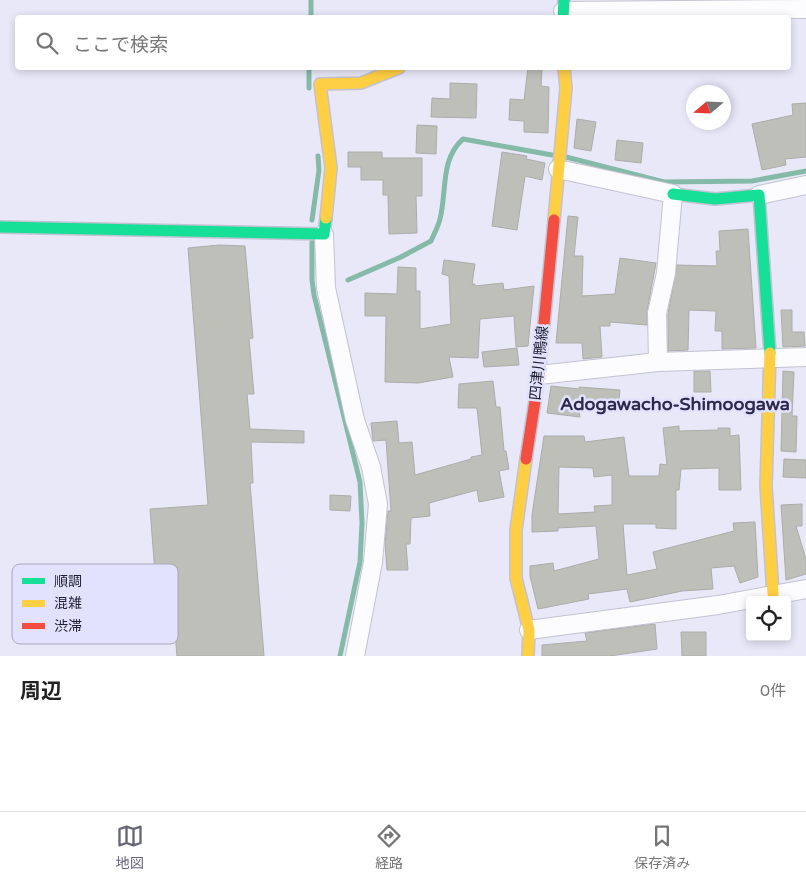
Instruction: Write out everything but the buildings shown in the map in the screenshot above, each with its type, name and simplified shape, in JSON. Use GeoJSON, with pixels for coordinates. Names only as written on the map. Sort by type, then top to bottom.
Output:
{"type":"FeatureCollection","features":[{"type":"Feature","properties":{"kind":"street"},"geometry":{"type":"LineString","coordinates":[[563,10],[806,9]]}},
{"type":"Feature","properties":{"kind":"street"},"geometry":{"type":"LineString","coordinates":[[354,656],[373,562],[378,504],[371,466],[355,420],[326,288],[324,234],[331,168],[320,84],[361,83],[394,70]]}},
{"type":"Feature","properties":{"kind":"street","name":"四津川鴨線"},"geometry":{"type":"LineString","coordinates":[[528,656],[529,630],[516,578],[516,530],[539,375],[566,88],[564,70]]}},
{"type":"Feature","properties":{"kind":"street"},"geometry":{"type":"LineString","coordinates":[[559,167],[672,194],[715,199],[758,195],[806,185]]}},
{"type":"Feature","properties":{"kind":"street"},"geometry":{"type":"LineString","coordinates":[[658,362],[656,313],[666,273],[672,194]]}},
{"type":"Feature","properties":{"kind":"street"},"geometry":{"type":"LineString","coordinates":[[758,195],[770,358],[766,486],[773,594]]}},
{"type":"Feature","properties":{"kind":"street"},"geometry":{"type":"LineString","coordinates":[[0,226],[324,234]]}},
{"type":"Feature","properties":{"kind":"street"},"geometry":{"type":"LineString","coordinates":[[539,375],[658,362],[806,357]]}},
{"type":"Feature","properties":{"kind":"street"},"geometry":{"type":"LineString","coordinates":[[529,630],[718,605],[806,589]]}},
{"type":"Feature","properties":{"kind":"waterway"},"geometry":{"type":"LineString","coordinates":[[311,0],[311,15]]}},
{"type":"Feature","properties":{"kind":"waterway"},"geometry":{"type":"LineString","coordinates":[[309,70],[309,88]]}},
{"type":"Feature","properties":{"kind":"waterway"},"geometry":{"type":"LineString","coordinates":[[348,280],[401,257],[431,241],[440,219],[447,166],[456,147],[463,139],[552,155]]}},
{"type":"Feature","properties":{"kind":"waterway"},"geometry":{"type":"LineString","coordinates":[[312,220],[319,170],[318,156]]}},
{"type":"Feature","properties":{"kind":"waterway"},"geometry":{"type":"LineString","coordinates":[[566,157],[664,182],[752,181],[806,171]]}},
{"type":"Feature","properties":{"kind":"waterway"},"geometry":{"type":"LineString","coordinates":[[312,242],[314,295],[360,482],[362,523],[360,562],[340,656]]}},
{"type":"Feature","properties":{"kind":"traffic: fast"},"geometry":{"type":"LineString","coordinates":[[563,15],[564,0]]}},
{"type":"Feature","properties":{"kind":"traffic: fast"},"geometry":{"type":"LineString","coordinates":[[673,194],[715,199],[759,195],[770,353]]}},
{"type":"Feature","properties":{"kind":"traffic: fast"},"geometry":{"type":"LineString","coordinates":[[0,227],[324,234],[326,218]]}},
{"type":"Feature","properties":{"kind":"traffic: slow"},"geometry":{"type":"LineString","coordinates":[[326,218],[331,168],[320,84],[361,83],[394,70]]}},
{"type":"Feature","properties":{"kind":"traffic: slow"},"geometry":{"type":"LineString","coordinates":[[554,220],[566,88],[564,70]]}},
{"type":"Feature","properties":{"kind":"traffic: slow"},"geometry":{"type":"LineString","coordinates":[[770,353],[766,486],[773,594]]}},
{"type":"Feature","properties":{"kind":"traffic: slow"},"geometry":{"type":"LineString","coordinates":[[526,459],[516,530],[516,578],[529,630],[528,656]]}},
{"type":"Feature","properties":{"kind":"traffic: jam"},"geometry":{"type":"LineString","coordinates":[[526,459],[539,375],[554,220]]}},
{"type":"Feature","properties":{"kind":"district","name":"Adogawacho-Shimoogawa"},"geometry":{"type":"Point","coordinates":[675,404]}}]}
